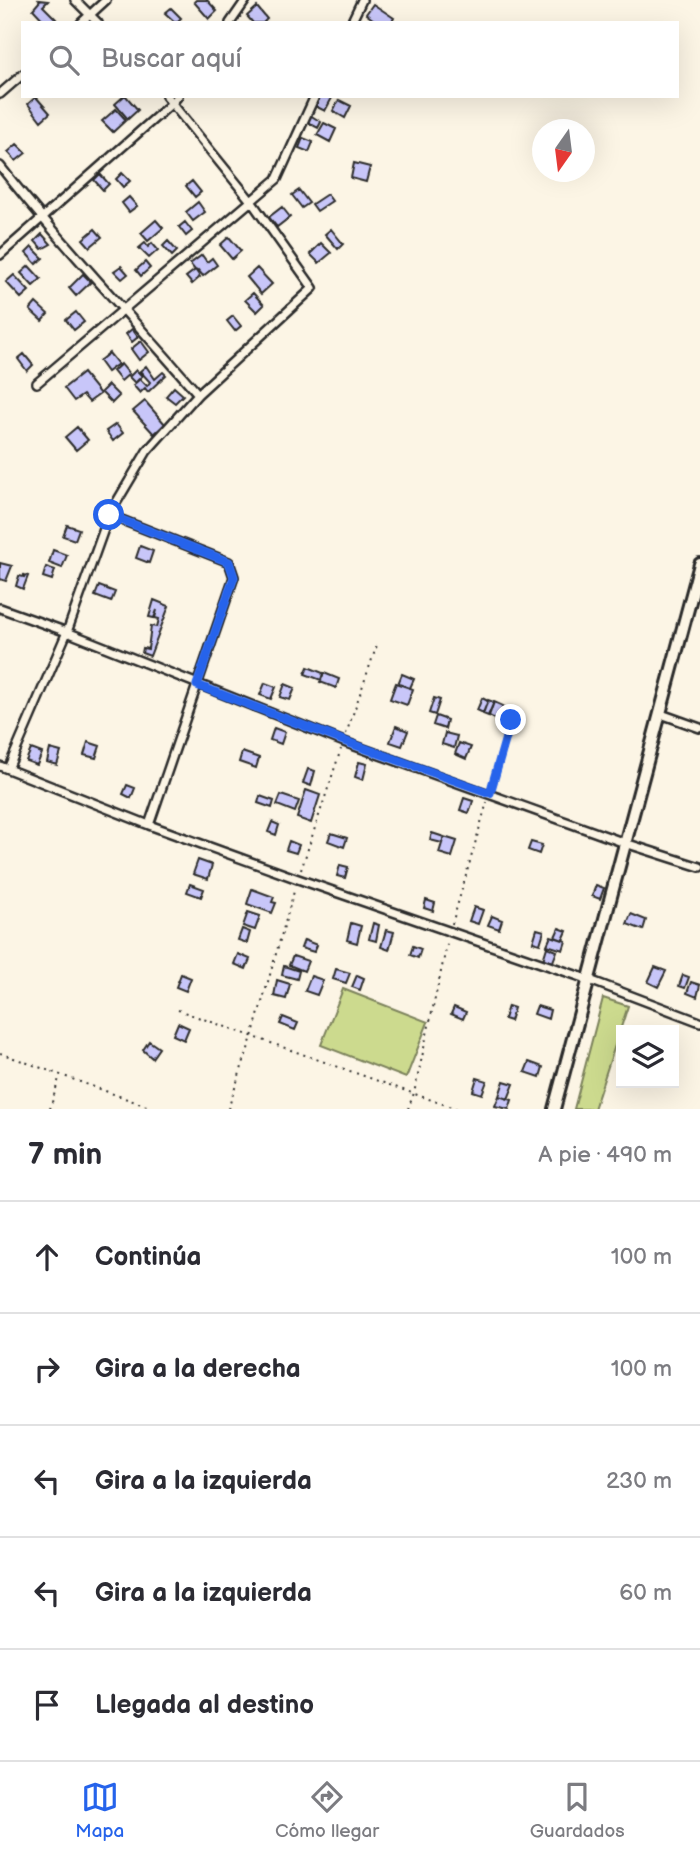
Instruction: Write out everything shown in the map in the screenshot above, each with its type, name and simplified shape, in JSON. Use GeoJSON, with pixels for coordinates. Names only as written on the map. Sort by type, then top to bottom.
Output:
{"type":"FeatureCollection","features":[{"type":"Feature","properties":{"kind":"street"},"geometry":{"type":"LineString","coordinates":[[75,0],[95,21]]}},
{"type":"Feature","properties":{"kind":"street"},"geometry":{"type":"LineString","coordinates":[[83,21],[106,0]]}},
{"type":"Feature","properties":{"kind":"street"},"geometry":{"type":"LineString","coordinates":[[231,21],[246,0]]}},
{"type":"Feature","properties":{"kind":"street"},"geometry":{"type":"LineString","coordinates":[[352,21],[362,0]]}},
{"type":"Feature","properties":{"kind":"street"},"geometry":{"type":"LineString","coordinates":[[0,94],[21,76]]}},
{"type":"Feature","properties":{"kind":"street"},"geometry":{"type":"LineString","coordinates":[[37,383],[277,179],[314,98]]}},
{"type":"Feature","properties":{"kind":"street"},"geometry":{"type":"LineString","coordinates":[[0,255],[175,100],[313,288],[198,394],[147,451],[109,515],[67,632],[4,767],[149,825],[587,979],[700,1022]]}},
{"type":"Feature","properties":{"kind":"street"},"geometry":{"type":"LineString","coordinates":[[0,166],[42,219],[125,308],[198,394]]}},
{"type":"Feature","properties":{"kind":"street"},"geometry":{"type":"LineString","coordinates":[[109,515],[229,562],[234,577],[149,825]]}},
{"type":"Feature","properties":{"kind":"street"},"geometry":{"type":"LineString","coordinates":[[554,1109],[700,565]]}},
{"type":"Feature","properties":{"kind":"street"},"geometry":{"type":"LineString","coordinates":[[0,608],[344,741],[625,843],[700,867]]}},
{"type":"Feature","properties":{"kind":"street"},"geometry":{"type":"LineString","coordinates":[[661,714],[700,728]]}},
{"type":"Feature","properties":{"kind":"path"},"geometry":{"type":"LineString","coordinates":[[408,1109],[414,1093],[450,932],[511,720]]}},
{"type":"Feature","properties":{"kind":"path"},"geometry":{"type":"LineString","coordinates":[[178,1010],[457,1109]]}},
{"type":"Feature","properties":{"kind":"path"},"geometry":{"type":"LineString","coordinates":[[0,1053],[155,1109]]}},
{"type":"Feature","properties":{"kind":"path"},"geometry":{"type":"LineString","coordinates":[[50,1109],[61,1074]]}},
{"type":"Feature","properties":{"kind":"green space"},"geometry":{"type":"Polygon","coordinates":[[[343,989],[428,1022],[406,1078],[321,1045],[343,989]]]}},
{"type":"Feature","properties":{"kind":"green space"},"geometry":{"type":"Polygon","coordinates":[[[603,998],[628,1006],[622,1025],[616,1025],[616,1042],[594,1109],[574,1109],[603,998]]]}},
{"type":"Feature","properties":{"kind":"building"},"geometry":{"type":"Polygon","coordinates":[[[207,0],[217,11],[209,19],[194,2],[207,0]]]}},
{"type":"Feature","properties":{"kind":"building"},"geometry":{"type":"Polygon","coordinates":[[[40,1],[48,1],[43,6],[56,19],[54,21],[44,21],[33,9],[40,1]]]}},
{"type":"Feature","properties":{"kind":"building"},"geometry":{"type":"Polygon","coordinates":[[[373,4],[394,18],[392,21],[375,21],[366,14],[373,4]]]}},
{"type":"Feature","properties":{"kind":"building"},"geometry":{"type":"Polygon","coordinates":[[[257,7],[267,19],[251,21],[247,16],[257,7]]]}},
{"type":"Feature","properties":{"kind":"building"},"geometry":{"type":"Polygon","coordinates":[[[171,8],[181,18],[174,21],[165,13],[171,8]]]}},
{"type":"Feature","properties":{"kind":"building"},"geometry":{"type":"Polygon","coordinates":[[[37,98],[50,113],[41,121],[28,104],[37,98]]]}},
{"type":"Feature","properties":{"kind":"building"},"geometry":{"type":"Polygon","coordinates":[[[122,98],[128,98],[138,110],[128,119],[115,104],[122,98]]]}},
{"type":"Feature","properties":{"kind":"building"},"geometry":{"type":"Polygon","coordinates":[[[319,98],[332,98],[325,111],[315,106],[319,98]]]}},
{"type":"Feature","properties":{"kind":"building"},"geometry":{"type":"Polygon","coordinates":[[[339,100],[351,106],[345,118],[333,111],[339,100]]]}},
{"type":"Feature","properties":{"kind":"building"},"geometry":{"type":"Polygon","coordinates":[[[116,109],[126,120],[113,132],[102,121],[116,109]]]}},
{"type":"Feature","properties":{"kind":"building"},"geometry":{"type":"Polygon","coordinates":[[[310,115],[321,122],[318,128],[307,122],[310,115]]]}},
{"type":"Feature","properties":{"kind":"building"},"geometry":{"type":"Polygon","coordinates":[[[324,123],[336,129],[330,142],[317,135],[324,123]]]}},
{"type":"Feature","properties":{"kind":"building"},"geometry":{"type":"Polygon","coordinates":[[[303,138],[313,142],[309,152],[299,148],[303,138]]]}},
{"type":"Feature","properties":{"kind":"building"},"geometry":{"type":"Polygon","coordinates":[[[17,144],[26,153],[16,161],[8,152],[17,144]]]}},
{"type":"Feature","properties":{"kind":"building"},"geometry":{"type":"Polygon","coordinates":[[[354,163],[370,167],[366,182],[351,178],[354,163]]]}},
{"type":"Feature","properties":{"kind":"building"},"geometry":{"type":"Polygon","coordinates":[[[122,173],[130,181],[123,187],[116,179],[122,173]]]}},
{"type":"Feature","properties":{"kind":"building"},"geometry":{"type":"Polygon","coordinates":[[[100,174],[109,184],[103,190],[94,180],[100,174]]]}},
{"type":"Feature","properties":{"kind":"building"},"geometry":{"type":"Polygon","coordinates":[[[192,181],[201,192],[195,197],[186,186],[192,181]]]}},
{"type":"Feature","properties":{"kind":"building"},"geometry":{"type":"Polygon","coordinates":[[[299,190],[309,203],[302,208],[292,195],[299,190]]]}},
{"type":"Feature","properties":{"kind":"building"},"geometry":{"type":"Polygon","coordinates":[[[327,194],[332,201],[317,211],[312,204],[327,194]]]}},
{"type":"Feature","properties":{"kind":"building"},"geometry":{"type":"Polygon","coordinates":[[[129,197],[137,206],[129,212],[122,203],[129,197]]]}},
{"type":"Feature","properties":{"kind":"building"},"geometry":{"type":"Polygon","coordinates":[[[198,202],[205,212],[193,221],[186,212],[198,202]]]}},
{"type":"Feature","properties":{"kind":"building"},"geometry":{"type":"Polygon","coordinates":[[[282,207],[290,217],[277,227],[269,217],[282,207]]]}},
{"type":"Feature","properties":{"kind":"building"},"geometry":{"type":"Polygon","coordinates":[[[156,220],[163,228],[148,241],[141,233],[156,220]]]}},
{"type":"Feature","properties":{"kind":"building"},"geometry":{"type":"Polygon","coordinates":[[[185,222],[192,231],[186,236],[179,227],[185,222]]]}},
{"type":"Feature","properties":{"kind":"building"},"geometry":{"type":"Polygon","coordinates":[[[95,229],[102,237],[90,247],[83,239],[95,229]]]}},
{"type":"Feature","properties":{"kind":"building"},"geometry":{"type":"Polygon","coordinates":[[[331,229],[343,244],[338,249],[325,234],[331,229]]]}},
{"type":"Feature","properties":{"kind":"building"},"geometry":{"type":"Polygon","coordinates":[[[42,234],[51,244],[42,249],[35,241],[42,234]]]}},
{"type":"Feature","properties":{"kind":"building"},"geometry":{"type":"Polygon","coordinates":[[[229,237],[241,251],[232,259],[220,245],[229,237]]]}},
{"type":"Feature","properties":{"kind":"building"},"geometry":{"type":"Polygon","coordinates":[[[168,241],[177,251],[172,256],[163,246],[168,241]]]}},
{"type":"Feature","properties":{"kind":"building"},"geometry":{"type":"Polygon","coordinates":[[[145,243],[148,247],[152,243],[158,250],[149,258],[139,248],[145,243]]]}},
{"type":"Feature","properties":{"kind":"building"},"geometry":{"type":"Polygon","coordinates":[[[321,243],[331,253],[319,263],[310,254],[321,243]]]}},
{"type":"Feature","properties":{"kind":"building"},"geometry":{"type":"Polygon","coordinates":[[[32,247],[43,258],[36,264],[26,253],[32,247]]]}},
{"type":"Feature","properties":{"kind":"building"},"geometry":{"type":"Polygon","coordinates":[[[202,255],[207,262],[212,258],[217,265],[203,276],[196,271],[200,277],[192,284],[186,277],[195,270],[190,264],[202,255]]]}},
{"type":"Feature","properties":{"kind":"building"},"geometry":{"type":"Polygon","coordinates":[[[145,262],[150,268],[141,276],[136,270],[145,262]]]}},
{"type":"Feature","properties":{"kind":"building"},"geometry":{"type":"Polygon","coordinates":[[[29,266],[41,279],[33,286],[21,273],[29,266]]]}},
{"type":"Feature","properties":{"kind":"building"},"geometry":{"type":"Polygon","coordinates":[[[121,266],[128,274],[122,279],[114,271],[121,266]]]}},
{"type":"Feature","properties":{"kind":"building"},"geometry":{"type":"Polygon","coordinates":[[[257,268],[272,284],[261,294],[247,277],[257,268]]]}},
{"type":"Feature","properties":{"kind":"building"},"geometry":{"type":"Polygon","coordinates":[[[83,274],[91,282],[76,296],[69,288],[83,274]]]}},
{"type":"Feature","properties":{"kind":"building"},"geometry":{"type":"Polygon","coordinates":[[[14,275],[29,291],[21,298],[6,282],[14,275]]]}},
{"type":"Feature","properties":{"kind":"building"},"geometry":{"type":"Polygon","coordinates":[[[253,293],[264,305],[257,312],[245,300],[253,293]]]}},
{"type":"Feature","properties":{"kind":"building"},"geometry":{"type":"Polygon","coordinates":[[[36,303],[48,314],[42,321],[30,310],[36,303]]]}},
{"type":"Feature","properties":{"kind":"building"},"geometry":{"type":"Polygon","coordinates":[[[76,312],[84,322],[74,330],[66,320],[76,312]]]}},
{"type":"Feature","properties":{"kind":"building"},"geometry":{"type":"Polygon","coordinates":[[[233,316],[241,326],[235,331],[227,321],[233,316]]]}},
{"type":"Feature","properties":{"kind":"building"},"geometry":{"type":"Polygon","coordinates":[[[132,329],[138,337],[132,342],[126,334],[132,329]]]}},
{"type":"Feature","properties":{"kind":"building"},"geometry":{"type":"Polygon","coordinates":[[[141,341],[149,352],[139,360],[131,349],[141,341]]]}},
{"type":"Feature","properties":{"kind":"building"},"geometry":{"type":"Polygon","coordinates":[[[109,353],[118,364],[107,372],[99,361],[109,353]]]}},
{"type":"Feature","properties":{"kind":"building"},"geometry":{"type":"Polygon","coordinates":[[[24,354],[33,365],[27,371],[18,359],[24,354]]]}},
{"type":"Feature","properties":{"kind":"building"},"geometry":{"type":"Polygon","coordinates":[[[121,364],[129,374],[121,381],[113,371],[121,364]]]}},
{"type":"Feature","properties":{"kind":"building"},"geometry":{"type":"Polygon","coordinates":[[[146,366],[155,379],[163,372],[166,375],[148,392],[145,388],[140,393],[133,385],[140,379],[147,386],[150,382],[140,371],[146,366]]]}},
{"type":"Feature","properties":{"kind":"building"},"geometry":{"type":"Polygon","coordinates":[[[136,370],[142,376],[135,383],[129,377],[136,370]]]}},
{"type":"Feature","properties":{"kind":"building"},"geometry":{"type":"Polygon","coordinates":[[[83,373],[100,394],[89,402],[83,395],[74,401],[64,388],[83,373]]]}},
{"type":"Feature","properties":{"kind":"building"},"geometry":{"type":"Polygon","coordinates":[[[108,385],[119,396],[112,403],[101,392],[108,385]]]}},
{"type":"Feature","properties":{"kind":"building"},"geometry":{"type":"Polygon","coordinates":[[[174,387],[183,395],[175,403],[166,396],[174,387]]]}},
{"type":"Feature","properties":{"kind":"building"},"geometry":{"type":"Polygon","coordinates":[[[145,401],[165,424],[154,434],[133,411],[145,401]]]}},
{"type":"Feature","properties":{"kind":"building"},"geometry":{"type":"Polygon","coordinates":[[[116,424],[123,433],[113,441],[106,431],[116,424]]]}},
{"type":"Feature","properties":{"kind":"building"},"geometry":{"type":"Polygon","coordinates":[[[77,427],[88,440],[76,450],[65,437],[77,427]]]}},
{"type":"Feature","properties":{"kind":"building"},"geometry":{"type":"Polygon","coordinates":[[[67,525],[79,529],[75,540],[63,536],[67,525]]]}},
{"type":"Feature","properties":{"kind":"building"},"geometry":{"type":"Polygon","coordinates":[[[140,546],[153,551],[149,563],[136,558],[140,546]]]}},
{"type":"Feature","properties":{"kind":"building"},"geometry":{"type":"Polygon","coordinates":[[[53,550],[67,555],[62,568],[49,563],[53,550]]]}},
{"type":"Feature","properties":{"kind":"building"},"geometry":{"type":"Polygon","coordinates":[[[0,563],[12,566],[6,581],[0,579],[0,563]]]}},
{"type":"Feature","properties":{"kind":"building"},"geometry":{"type":"Polygon","coordinates":[[[46,567],[55,570],[52,580],[43,577],[46,567]]]}},
{"type":"Feature","properties":{"kind":"building"},"geometry":{"type":"Polygon","coordinates":[[[19,576],[28,576],[23,589],[16,586],[19,576]]]}},
{"type":"Feature","properties":{"kind":"building"},"geometry":{"type":"Polygon","coordinates":[[[99,586],[115,592],[111,602],[95,596],[99,586]]]}},
{"type":"Feature","properties":{"kind":"building"},"geometry":{"type":"Polygon","coordinates":[[[154,600],[169,606],[150,656],[142,653],[143,648],[148,649],[151,626],[157,627],[159,619],[155,618],[157,610],[154,618],[149,617],[154,600]]]}},
{"type":"Feature","properties":{"kind":"building"},"geometry":{"type":"Polygon","coordinates":[[[308,667],[323,673],[321,680],[305,674],[308,667]]]}},
{"type":"Feature","properties":{"kind":"building"},"geometry":{"type":"Polygon","coordinates":[[[324,673],[339,679],[336,688],[320,682],[324,673]]]}},
{"type":"Feature","properties":{"kind":"building"},"geometry":{"type":"Polygon","coordinates":[[[402,674],[414,679],[410,688],[398,684],[402,674]]]}},
{"type":"Feature","properties":{"kind":"building"},"geometry":{"type":"Polygon","coordinates":[[[265,683],[276,687],[271,699],[260,695],[265,683]]]}},
{"type":"Feature","properties":{"kind":"building"},"geometry":{"type":"Polygon","coordinates":[[[396,683],[413,689],[407,705],[390,699],[396,683]]]}},
{"type":"Feature","properties":{"kind":"building"},"geometry":{"type":"Polygon","coordinates":[[[285,684],[295,688],[290,700],[280,697],[285,684]]]}},
{"type":"Feature","properties":{"kind":"building"},"geometry":{"type":"Polygon","coordinates":[[[434,698],[440,700],[435,715],[429,713],[434,698]]]}},
{"type":"Feature","properties":{"kind":"building"},"geometry":{"type":"Polygon","coordinates":[[[482,698],[488,701],[483,713],[477,710],[482,698]]]}},
{"type":"Feature","properties":{"kind":"building"},"geometry":{"type":"Polygon","coordinates":[[[488,700],[494,702],[488,716],[483,714],[488,700]]]}},
{"type":"Feature","properties":{"kind":"building"},"geometry":{"type":"Polygon","coordinates":[[[494,702],[503,706],[497,720],[489,716],[494,702]]]}},
{"type":"Feature","properties":{"kind":"building"},"geometry":{"type":"Polygon","coordinates":[[[436,716],[447,720],[445,729],[433,725],[436,716]]]}},
{"type":"Feature","properties":{"kind":"building"},"geometry":{"type":"Polygon","coordinates":[[[396,726],[408,731],[402,746],[390,742],[396,726]]]}},
{"type":"Feature","properties":{"kind":"building"},"geometry":{"type":"Polygon","coordinates":[[[274,728],[285,732],[281,744],[270,740],[274,728]]]}},
{"type":"Feature","properties":{"kind":"building"},"geometry":{"type":"Polygon","coordinates":[[[445,733],[457,736],[454,748],[442,744],[445,733]]]}},
{"type":"Feature","properties":{"kind":"building"},"geometry":{"type":"Polygon","coordinates":[[[88,742],[100,746],[96,758],[84,755],[88,742]]]}},
{"type":"Feature","properties":{"kind":"building"},"geometry":{"type":"Polygon","coordinates":[[[459,743],[471,747],[466,759],[455,754],[459,743]]]}},
{"type":"Feature","properties":{"kind":"building"},"geometry":{"type":"Polygon","coordinates":[[[31,749],[42,753],[37,765],[26,761],[31,749]]]}},
{"type":"Feature","properties":{"kind":"building"},"geometry":{"type":"Polygon","coordinates":[[[50,749],[61,752],[57,765],[47,762],[50,749]]]}},
{"type":"Feature","properties":{"kind":"building"},"geometry":{"type":"Polygon","coordinates":[[[242,752],[259,758],[256,768],[239,762],[242,752]]]}},
{"type":"Feature","properties":{"kind":"building"},"geometry":{"type":"Polygon","coordinates":[[[359,762],[367,764],[363,780],[355,777],[359,762]]]}},
{"type":"Feature","properties":{"kind":"building"},"geometry":{"type":"Polygon","coordinates":[[[308,769],[315,771],[311,786],[303,783],[308,769]]]}},
{"type":"Feature","properties":{"kind":"building"},"geometry":{"type":"Polygon","coordinates":[[[127,785],[135,788],[131,798],[123,794],[127,785]]]}},
{"type":"Feature","properties":{"kind":"building"},"geometry":{"type":"Polygon","coordinates":[[[306,790],[320,795],[311,823],[297,818],[306,790]]]}},
{"type":"Feature","properties":{"kind":"building"},"geometry":{"type":"Polygon","coordinates":[[[281,795],[299,801],[295,812],[277,805],[281,795]]]}},
{"type":"Feature","properties":{"kind":"building"},"geometry":{"type":"Polygon","coordinates":[[[260,796],[274,801],[272,808],[258,803],[260,796]]]}},
{"type":"Feature","properties":{"kind":"building"},"geometry":{"type":"Polygon","coordinates":[[[464,798],[473,801],[469,813],[460,810],[464,798]]]}},
{"type":"Feature","properties":{"kind":"building"},"geometry":{"type":"Polygon","coordinates":[[[272,822],[279,825],[276,835],[268,832],[272,822]]]}},
{"type":"Feature","properties":{"kind":"building"},"geometry":{"type":"Polygon","coordinates":[[[331,833],[347,838],[344,847],[328,841],[331,833]]]}},
{"type":"Feature","properties":{"kind":"building"},"geometry":{"type":"Polygon","coordinates":[[[432,833],[444,837],[442,843],[430,840],[432,833]]]}},
{"type":"Feature","properties":{"kind":"building"},"geometry":{"type":"Polygon","coordinates":[[[444,837],[457,841],[452,857],[439,853],[444,837]]]}},
{"type":"Feature","properties":{"kind":"building"},"geometry":{"type":"Polygon","coordinates":[[[289,841],[299,845],[296,853],[286,850],[289,841]]]}},
{"type":"Feature","properties":{"kind":"building"},"geometry":{"type":"Polygon","coordinates":[[[531,842],[542,845],[539,854],[528,850],[531,842]]]}},
{"type":"Feature","properties":{"kind":"building"},"geometry":{"type":"Polygon","coordinates":[[[198,860],[212,865],[208,879],[193,874],[198,860]]]}},
{"type":"Feature","properties":{"kind":"building"},"geometry":{"type":"Polygon","coordinates":[[[340,865],[348,867],[345,878],[337,876],[340,865]]]}},
{"type":"Feature","properties":{"kind":"building"},"geometry":{"type":"Polygon","coordinates":[[[190,884],[204,889],[201,897],[187,892],[190,884]]]}},
{"type":"Feature","properties":{"kind":"building"},"geometry":{"type":"Polygon","coordinates":[[[596,885],[604,888],[600,899],[592,896],[596,885]]]}},
{"type":"Feature","properties":{"kind":"building"},"geometry":{"type":"Polygon","coordinates":[[[252,889],[274,897],[272,902],[276,903],[272,913],[247,904],[252,889]]]}},
{"type":"Feature","properties":{"kind":"building"},"geometry":{"type":"Polygon","coordinates":[[[426,900],[435,903],[433,911],[424,908],[426,900]]]}},
{"type":"Feature","properties":{"kind":"building"},"geometry":{"type":"Polygon","coordinates":[[[474,907],[483,910],[478,924],[469,921],[474,907]]]}},
{"type":"Feature","properties":{"kind":"building"},"geometry":{"type":"Polygon","coordinates":[[[248,912],[260,916],[255,930],[243,926],[248,912]]]}},
{"type":"Feature","properties":{"kind":"building"},"geometry":{"type":"Polygon","coordinates":[[[631,914],[646,920],[643,930],[627,924],[631,914]]]}},
{"type":"Feature","properties":{"kind":"building"},"geometry":{"type":"Polygon","coordinates":[[[492,916],[502,920],[499,929],[488,925],[492,916]]]}},
{"type":"Feature","properties":{"kind":"building"},"geometry":{"type":"Polygon","coordinates":[[[351,923],[361,926],[357,943],[347,940],[351,923]]]}},
{"type":"Feature","properties":{"kind":"building"},"geometry":{"type":"Polygon","coordinates":[[[373,923],[379,925],[376,941],[369,939],[373,923]]]}},
{"type":"Feature","properties":{"kind":"building"},"geometry":{"type":"Polygon","coordinates":[[[559,928],[567,931],[563,940],[555,937],[559,928]]]}},
{"type":"Feature","properties":{"kind":"building"},"geometry":{"type":"Polygon","coordinates":[[[242,929],[250,932],[247,943],[238,940],[242,929]]]}},
{"type":"Feature","properties":{"kind":"building"},"geometry":{"type":"Polygon","coordinates":[[[537,929],[544,931],[540,944],[533,942],[537,929]]]}},
{"type":"Feature","properties":{"kind":"building"},"geometry":{"type":"Polygon","coordinates":[[[386,930],[394,932],[389,950],[381,947],[386,930]]]}},
{"type":"Feature","properties":{"kind":"building"},"geometry":{"type":"Polygon","coordinates":[[[551,936],[566,941],[563,950],[547,945],[551,936]]]}},
{"type":"Feature","properties":{"kind":"building"},"geometry":{"type":"Polygon","coordinates":[[[304,940],[317,945],[314,952],[301,948],[304,940]]]}},
{"type":"Feature","properties":{"kind":"building"},"geometry":{"type":"Polygon","coordinates":[[[413,946],[421,949],[418,958],[410,955],[413,946]]]}},
{"type":"Feature","properties":{"kind":"building"},"geometry":{"type":"Polygon","coordinates":[[[547,947],[557,951],[552,964],[543,960],[547,947]]]}},
{"type":"Feature","properties":{"kind":"building"},"geometry":{"type":"Polygon","coordinates":[[[238,954],[250,959],[246,969],[234,964],[238,954]]]}},
{"type":"Feature","properties":{"kind":"building"},"geometry":{"type":"Polygon","coordinates":[[[293,956],[308,961],[304,971],[289,965],[293,956]]]}},
{"type":"Feature","properties":{"kind":"building"},"geometry":{"type":"Polygon","coordinates":[[[284,966],[299,971],[297,979],[282,975],[284,966]]]}},
{"type":"Feature","properties":{"kind":"building"},"geometry":{"type":"Polygon","coordinates":[[[655,967],[666,971],[658,987],[648,982],[655,967]]]}},
{"type":"Feature","properties":{"kind":"building"},"geometry":{"type":"Polygon","coordinates":[[[336,969],[350,973],[346,983],[333,979],[336,969]]]}},
{"type":"Feature","properties":{"kind":"building"},"geometry":{"type":"Polygon","coordinates":[[[181,974],[191,978],[186,991],[176,987],[181,974]]]}},
{"type":"Feature","properties":{"kind":"building"},"geometry":{"type":"Polygon","coordinates":[[[357,975],[364,978],[360,990],[352,987],[357,975]]]}},
{"type":"Feature","properties":{"kind":"building"},"geometry":{"type":"Polygon","coordinates":[[[683,975],[689,977],[685,988],[679,986],[683,975]]]}},
{"type":"Feature","properties":{"kind":"building"},"geometry":{"type":"Polygon","coordinates":[[[311,976],[323,980],[317,995],[305,991],[311,976]]]}},
{"type":"Feature","properties":{"kind":"building"},"geometry":{"type":"Polygon","coordinates":[[[277,980],[290,984],[286,999],[274,996],[277,980]]]}},
{"type":"Feature","properties":{"kind":"building"},"geometry":{"type":"Polygon","coordinates":[[[691,982],[700,985],[697,997],[687,993],[691,982]]]}},
{"type":"Feature","properties":{"kind":"building"},"geometry":{"type":"Polygon","coordinates":[[[508,1006],[514,1008],[510,1021],[504,1019],[508,1006]]]}},
{"type":"Feature","properties":{"kind":"building"},"geometry":{"type":"Polygon","coordinates":[[[537,1006],[550,1010],[548,1019],[534,1014],[537,1006]]]}},
{"type":"Feature","properties":{"kind":"building"},"geometry":{"type":"Polygon","coordinates":[[[454,1007],[466,1012],[463,1019],[451,1014],[454,1007]]]}},
{"type":"Feature","properties":{"kind":"building"},"geometry":{"type":"Polygon","coordinates":[[[283,1017],[298,1023],[295,1030],[280,1024],[283,1017]]]}},
{"type":"Feature","properties":{"kind":"building"},"geometry":{"type":"Polygon","coordinates":[[[178,1023],[189,1028],[184,1040],[173,1035],[178,1023]]]}},
{"type":"Feature","properties":{"kind":"building"},"geometry":{"type":"Polygon","coordinates":[[[149,1041],[159,1048],[152,1058],[143,1050],[149,1041]]]}},
{"type":"Feature","properties":{"kind":"building"},"geometry":{"type":"Polygon","coordinates":[[[529,1062],[543,1067],[540,1077],[525,1072],[529,1062]]]}},
{"type":"Feature","properties":{"kind":"building"},"geometry":{"type":"Polygon","coordinates":[[[477,1078],[487,1081],[482,1094],[473,1091],[477,1078]]]}},
{"type":"Feature","properties":{"kind":"building"},"geometry":{"type":"Polygon","coordinates":[[[504,1081],[514,1084],[508,1099],[499,1096],[504,1081]]]}},
{"type":"Feature","properties":{"kind":"building"},"geometry":{"type":"Polygon","coordinates":[[[499,1096],[512,1100],[509,1109],[495,1106],[499,1096]]]}},
{"type":"Feature","properties":{"kind":"route"},"geometry":{"type":"LineString","coordinates":[[109,515],[229,562],[234,577],[197,685],[490,793],[511,720]]}}]}
